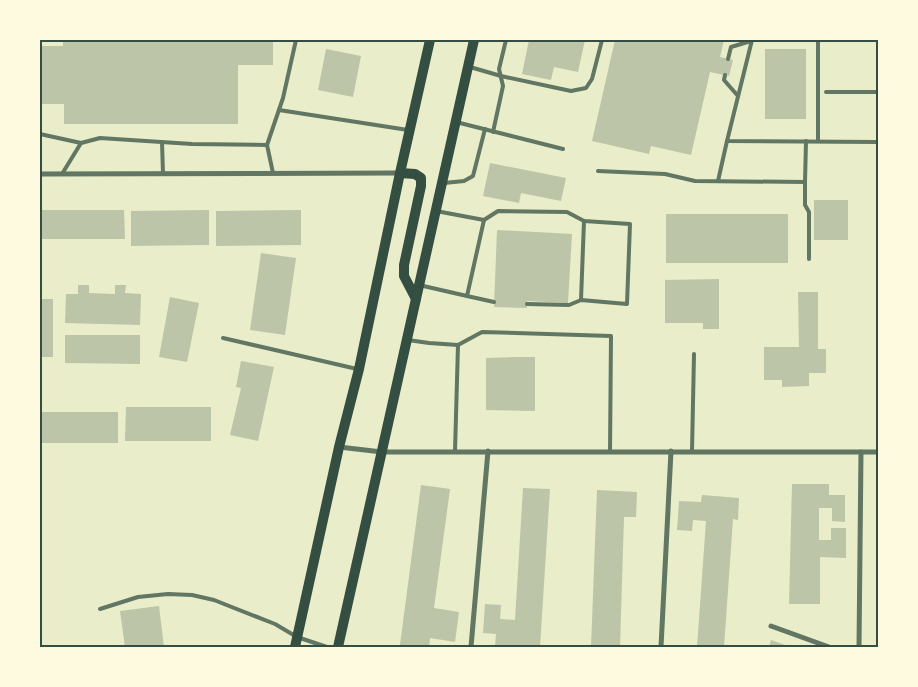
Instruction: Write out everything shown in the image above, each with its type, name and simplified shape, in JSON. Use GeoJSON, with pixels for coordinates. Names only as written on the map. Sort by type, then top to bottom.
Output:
{"type":"FeatureCollection","features":[{"type":"Feature","properties":{"kind":"main road"},"geometry":{"type":"LineString","coordinates":[[296,642],[339,447],[359,369],[430,40]]}},
{"type":"Feature","properties":{"kind":"main road"},"geometry":{"type":"LineString","coordinates":[[338,647],[474,40]]}},
{"type":"Feature","properties":{"kind":"main road"},"geometry":{"type":"LineString","coordinates":[[400,173],[415,174],[421,178],[421,186],[404,265],[404,276],[416,299]]}},
{"type":"Feature","properties":{"kind":"street"},"geometry":{"type":"LineString","coordinates":[[40,174],[400,173]]}},
{"type":"Feature","properties":{"kind":"street"},"geometry":{"type":"LineString","coordinates":[[339,447],[382,452],[878,452]]}},
{"type":"Feature","properties":{"kind":"street"},"geometry":{"type":"LineString","coordinates":[[470,647],[488,451]]}},
{"type":"Feature","properties":{"kind":"street"},"geometry":{"type":"LineString","coordinates":[[661,647],[671,451]]}},
{"type":"Feature","properties":{"kind":"street"},"geometry":{"type":"LineString","coordinates":[[859,647],[861,452]]}},
{"type":"Feature","properties":{"kind":"street"},"geometry":{"type":"LineString","coordinates":[[771,626],[829,647]]}},
{"type":"Feature","properties":{"kind":"lane"},"geometry":{"type":"LineString","coordinates":[[273,173],[267,145],[283,98],[296,40]]}},
{"type":"Feature","properties":{"kind":"lane"},"geometry":{"type":"LineString","coordinates":[[493,132],[503,86],[499,70],[506,40]]}},
{"type":"Feature","properties":{"kind":"lane"},"geometry":{"type":"LineString","coordinates":[[468,66],[501,76],[571,91],[586,88],[592,79],[602,40]]}},
{"type":"Feature","properties":{"kind":"lane"},"geometry":{"type":"LineString","coordinates":[[728,59],[731,47],[752,40]]}},
{"type":"Feature","properties":{"kind":"lane"},"geometry":{"type":"LineString","coordinates":[[718,181],[752,40]]}},
{"type":"Feature","properties":{"kind":"lane"},"geometry":{"type":"LineString","coordinates":[[818,40],[818,141]]}},
{"type":"Feature","properties":{"kind":"lane"},"geometry":{"type":"LineString","coordinates":[[725,75],[724,80],[738,96]]}},
{"type":"Feature","properties":{"kind":"lane"},"geometry":{"type":"LineString","coordinates":[[826,92],[878,92]]}},
{"type":"Feature","properties":{"kind":"lane"},"geometry":{"type":"LineString","coordinates":[[279,110],[410,130]]}},
{"type":"Feature","properties":{"kind":"lane"},"geometry":{"type":"LineString","coordinates":[[456,122],[562,149]]}},
{"type":"Feature","properties":{"kind":"lane"},"geometry":{"type":"LineString","coordinates":[[442,184],[464,180],[473,176],[485,130]]}},
{"type":"Feature","properties":{"kind":"lane"},"geometry":{"type":"LineString","coordinates":[[40,134],[81,142],[100,138],[192,144],[267,145]]}},
{"type":"Feature","properties":{"kind":"lane"},"geometry":{"type":"LineString","coordinates":[[727,141],[878,142]]}},
{"type":"Feature","properties":{"kind":"lane"},"geometry":{"type":"LineString","coordinates":[[806,141],[805,205],[809,212],[809,259]]}},
{"type":"Feature","properties":{"kind":"lane"},"geometry":{"type":"LineString","coordinates":[[62,174],[81,142]]}},
{"type":"Feature","properties":{"kind":"lane"},"geometry":{"type":"LineString","coordinates":[[162,142],[163,174]]}},
{"type":"Feature","properties":{"kind":"lane"},"geometry":{"type":"LineString","coordinates":[[598,171],[665,174],[695,181],[805,182]]}},
{"type":"Feature","properties":{"kind":"lane"},"geometry":{"type":"LineString","coordinates":[[436,210],[484,220]]}},
{"type":"Feature","properties":{"kind":"lane"},"geometry":{"type":"LineString","coordinates":[[466,296],[484,220],[498,211],[567,212],[584,221],[630,224],[627,304],[581,300],[569,305],[527,304]]}},
{"type":"Feature","properties":{"kind":"lane"},"geometry":{"type":"LineString","coordinates":[[581,300],[584,221]]}},
{"type":"Feature","properties":{"kind":"lane"},"geometry":{"type":"LineString","coordinates":[[419,285],[494,302]]}},
{"type":"Feature","properties":{"kind":"lane"},"geometry":{"type":"LineString","coordinates":[[406,340],[458,345],[482,332],[611,336],[610,452]]}},
{"type":"Feature","properties":{"kind":"lane"},"geometry":{"type":"LineString","coordinates":[[223,338],[359,369]]}},
{"type":"Feature","properties":{"kind":"lane"},"geometry":{"type":"LineString","coordinates":[[455,451],[458,345]]}},
{"type":"Feature","properties":{"kind":"lane"},"geometry":{"type":"LineString","coordinates":[[692,451],[694,354]]}},
{"type":"Feature","properties":{"kind":"lane"},"geometry":{"type":"LineString","coordinates":[[100,609],[138,597],[168,594],[192,595],[214,600],[275,624],[296,642],[327,647]]}},
{"type":"Feature","properties":{"kind":"building"},"geometry":{"type":"Polygon","coordinates":[[[63,40],[273,40],[273,65],[238,65],[238,124],[64,124],[64,104],[40,104],[40,46],[63,46],[63,40]]]}},
{"type":"Feature","properties":{"kind":"building"},"geometry":{"type":"Polygon","coordinates":[[[529,40],[585,40],[578,72],[554,67],[551,80],[522,74],[529,40]]]}},
{"type":"Feature","properties":{"kind":"building"},"geometry":{"type":"Polygon","coordinates":[[[615,40],[724,40],[720,57],[733,60],[729,76],[710,72],[691,155],[651,146],[649,154],[592,141],[615,40]]]}},
{"type":"Feature","properties":{"kind":"building"},"geometry":{"type":"Polygon","coordinates":[[[326,49],[361,56],[353,97],[318,90],[326,49]]]}},
{"type":"Feature","properties":{"kind":"building"},"geometry":{"type":"Polygon","coordinates":[[[765,49],[806,49],[806,119],[765,119],[765,49]]]}},
{"type":"Feature","properties":{"kind":"building"},"geometry":{"type":"Polygon","coordinates":[[[490,163],[566,178],[561,201],[521,193],[519,203],[483,196],[490,163]]]}},
{"type":"Feature","properties":{"kind":"building"},"geometry":{"type":"Polygon","coordinates":[[[814,200],[848,200],[848,240],[814,240],[814,200]]]}},
{"type":"Feature","properties":{"kind":"building"},"geometry":{"type":"Polygon","coordinates":[[[40,210],[124,210],[125,239],[40,239],[40,210]]]}},
{"type":"Feature","properties":{"kind":"building"},"geometry":{"type":"Polygon","coordinates":[[[209,210],[209,245],[131,246],[131,211],[209,210]]]}},
{"type":"Feature","properties":{"kind":"building"},"geometry":{"type":"Polygon","coordinates":[[[301,210],[301,245],[216,246],[216,211],[301,210]]]}},
{"type":"Feature","properties":{"kind":"building"},"geometry":{"type":"Polygon","coordinates":[[[666,214],[788,214],[788,263],[666,263],[666,214]]]}},
{"type":"Feature","properties":{"kind":"building"},"geometry":{"type":"Polygon","coordinates":[[[497,230],[572,234],[568,303],[527,301],[527,308],[494,307],[497,230]]]}},
{"type":"Feature","properties":{"kind":"building"},"geometry":{"type":"Polygon","coordinates":[[[261,253],[296,258],[285,335],[250,330],[261,253]]]}},
{"type":"Feature","properties":{"kind":"building"},"geometry":{"type":"Polygon","coordinates":[[[719,279],[719,329],[703,329],[703,323],[665,323],[665,280],[719,279]]]}},
{"type":"Feature","properties":{"kind":"building"},"geometry":{"type":"Polygon","coordinates":[[[78,285],[89,285],[89,293],[115,294],[115,285],[126,285],[125,293],[141,294],[140,325],[65,323],[66,294],[78,294],[78,285]]]}},
{"type":"Feature","properties":{"kind":"building"},"geometry":{"type":"Polygon","coordinates":[[[798,292],[818,292],[818,349],[826,349],[826,373],[809,373],[809,386],[782,387],[782,380],[764,380],[764,347],[799,347],[798,292]]]}},
{"type":"Feature","properties":{"kind":"building"},"geometry":{"type":"Polygon","coordinates":[[[170,297],[199,303],[187,362],[159,357],[170,297]]]}},
{"type":"Feature","properties":{"kind":"building"},"geometry":{"type":"Polygon","coordinates":[[[40,299],[53,299],[53,357],[40,357],[40,299]]]}},
{"type":"Feature","properties":{"kind":"building"},"geometry":{"type":"Polygon","coordinates":[[[65,335],[140,335],[140,364],[65,363],[65,335]]]}},
{"type":"Feature","properties":{"kind":"building"},"geometry":{"type":"Polygon","coordinates":[[[535,357],[535,411],[486,410],[486,358],[535,357]]]}},
{"type":"Feature","properties":{"kind":"building"},"geometry":{"type":"Polygon","coordinates":[[[241,361],[274,367],[258,441],[230,435],[241,388],[236,387],[241,361]]]}},
{"type":"Feature","properties":{"kind":"building"},"geometry":{"type":"Polygon","coordinates":[[[126,407],[211,407],[211,441],[125,441],[126,407]]]}},
{"type":"Feature","properties":{"kind":"building"},"geometry":{"type":"Polygon","coordinates":[[[40,412],[118,412],[118,443],[40,443],[40,412]]]}},
{"type":"Feature","properties":{"kind":"building"},"geometry":{"type":"Polygon","coordinates":[[[792,484],[829,484],[829,495],[845,495],[845,522],[832,521],[832,508],[819,508],[819,540],[831,540],[831,528],[846,528],[846,558],[820,557],[820,604],[789,604],[792,484]]]}},
{"type":"Feature","properties":{"kind":"building"},"geometry":{"type":"Polygon","coordinates":[[[421,485],[450,489],[434,608],[459,612],[455,642],[430,638],[429,647],[400,645],[421,485]]]}},
{"type":"Feature","properties":{"kind":"building"},"geometry":{"type":"Polygon","coordinates":[[[523,488],[550,489],[540,647],[495,646],[496,634],[483,633],[485,604],[501,605],[500,619],[515,620],[523,488]]]}},
{"type":"Feature","properties":{"kind":"building"},"geometry":{"type":"Polygon","coordinates":[[[597,490],[637,492],[636,517],[624,517],[620,647],[591,647],[597,490]]]}},
{"type":"Feature","properties":{"kind":"building"},"geometry":{"type":"Polygon","coordinates":[[[702,495],[739,498],[738,520],[733,519],[724,647],[697,647],[706,521],[693,520],[692,531],[677,530],[679,501],[701,502],[702,495]]]}},
{"type":"Feature","properties":{"kind":"building"},"geometry":{"type":"Polygon","coordinates":[[[159,606],[164,647],[125,647],[120,611],[159,606]]]}},
{"type":"Feature","properties":{"kind":"building"},"geometry":{"type":"Polygon","coordinates":[[[771,640],[791,647],[769,647],[771,640]]]}}]}
